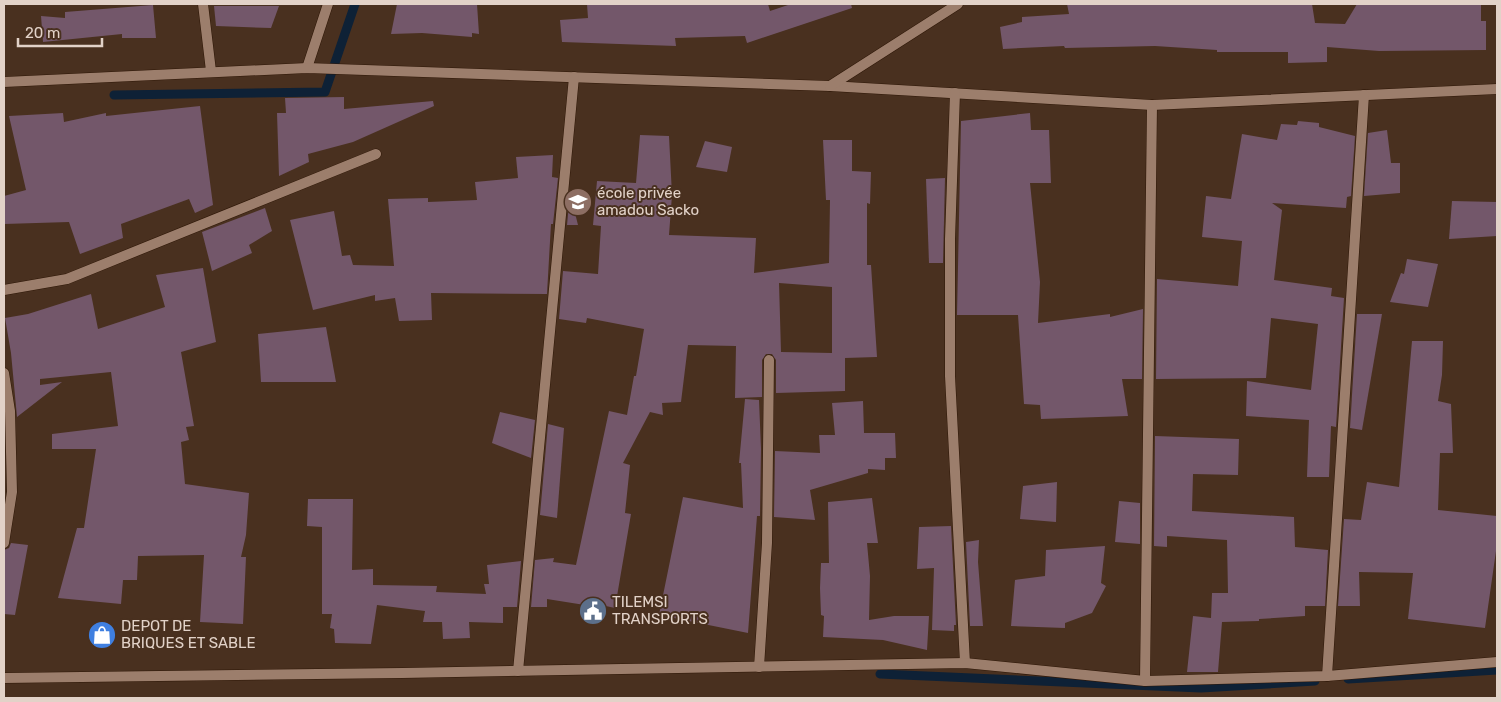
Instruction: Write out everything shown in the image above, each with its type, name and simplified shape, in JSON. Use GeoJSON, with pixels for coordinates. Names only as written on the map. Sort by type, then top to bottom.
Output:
{"type":"FeatureCollection","features":[{"type":"Feature","properties":{"kind":"street"},"geometry":{"type":"LineString","coordinates":[[203,4],[211,71]]}},
{"type":"Feature","properties":{"kind":"street"},"geometry":{"type":"LineString","coordinates":[[307,68],[328,4]]}},
{"type":"Feature","properties":{"kind":"street"},"geometry":{"type":"LineString","coordinates":[[830,86],[958,4]]}},
{"type":"Feature","properties":{"kind":"street"},"geometry":{"type":"LineString","coordinates":[[4,82],[307,68],[830,86],[1152,105],[1497,89]]}},
{"type":"Feature","properties":{"kind":"street"},"geometry":{"type":"LineString","coordinates":[[518,671],[574,77]]}},
{"type":"Feature","properties":{"kind":"street"},"geometry":{"type":"LineString","coordinates":[[955,93],[950,238],[950,376],[965,663]]}},
{"type":"Feature","properties":{"kind":"street"},"geometry":{"type":"LineString","coordinates":[[1327,676],[1364,96]]}},
{"type":"Feature","properties":{"kind":"street"},"geometry":{"type":"LineString","coordinates":[[1145,681],[1152,105]]}},
{"type":"Feature","properties":{"kind":"street"},"geometry":{"type":"LineString","coordinates":[[4,290],[67,279],[376,154]]}},
{"type":"Feature","properties":{"kind":"street"},"geometry":{"type":"LineString","coordinates":[[759,667],[767,543],[769,360]]}},
{"type":"Feature","properties":{"kind":"street"},"geometry":{"type":"LineString","coordinates":[[4,373],[10,412],[12,492],[4,542]]}},
{"type":"Feature","properties":{"kind":"street"},"geometry":{"type":"LineString","coordinates":[[4,678],[965,663],[1145,681],[1327,676],[1497,662]]}},
{"type":"Feature","properties":{"kind":"building"},"geometry":{"type":"Polygon","coordinates":[[[397,4],[477,4],[479,34],[472,33],[472,37],[422,33],[391,34],[397,4]]]}},
{"type":"Feature","properties":{"kind":"building"},"geometry":{"type":"Polygon","coordinates":[[[587,4],[768,4],[770,11],[791,4],[851,4],[852,8],[747,43],[745,36],[675,38],[676,46],[562,42],[560,20],[588,18],[587,4]]]}},
{"type":"Feature","properties":{"kind":"building"},"geometry":{"type":"Polygon","coordinates":[[[1067,4],[1312,4],[1315,23],[1345,24],[1357,4],[1481,4],[1481,21],[1486,21],[1486,50],[1379,51],[1327,47],[1327,62],[1288,63],[1288,52],[1217,52],[1217,50],[1155,46],[1065,48],[1064,46],[1003,49],[1000,27],[1022,22],[1022,17],[1069,14],[1067,4]]]}},
{"type":"Feature","properties":{"kind":"building"},"geometry":{"type":"Polygon","coordinates":[[[153,5],[156,38],[122,38],[122,34],[43,42],[41,16],[65,18],[65,12],[153,5]]]}},
{"type":"Feature","properties":{"kind":"building"},"geometry":{"type":"Polygon","coordinates":[[[214,6],[279,6],[271,28],[216,26],[214,6]]]}},
{"type":"Feature","properties":{"kind":"building"},"geometry":{"type":"Polygon","coordinates":[[[344,97],[344,109],[433,101],[434,106],[353,142],[308,154],[309,162],[279,176],[277,113],[286,113],[285,98],[344,97]]]}},
{"type":"Feature","properties":{"kind":"building"},"geometry":{"type":"Polygon","coordinates":[[[200,106],[213,205],[195,213],[189,199],[121,224],[123,238],[80,254],[69,222],[4,224],[4,196],[26,190],[9,116],[63,113],[64,122],[106,113],[106,116],[200,106]]]}},
{"type":"Feature","properties":{"kind":"building"},"geometry":{"type":"Polygon","coordinates":[[[1030,113],[1031,130],[1049,130],[1051,183],[1030,183],[1040,282],[1038,323],[1110,314],[1110,317],[1143,309],[1142,379],[1122,379],[1128,416],[1041,419],[1040,405],[1024,404],[1018,315],[957,315],[961,121],[1030,113]]]}},
{"type":"Feature","properties":{"kind":"building"},"geometry":{"type":"Polygon","coordinates":[[[1298,121],[1319,123],[1319,127],[1355,136],[1351,196],[1347,197],[1346,208],[1272,203],[1282,210],[1274,280],[1332,288],[1331,296],[1344,298],[1336,427],[1331,426],[1329,477],[1307,477],[1309,420],[1246,416],[1247,381],[1311,390],[1318,324],[1271,318],[1266,378],[1156,379],[1157,279],[1238,286],[1242,241],[1202,237],[1206,196],[1231,199],[1242,134],[1277,140],[1281,124],[1297,125],[1298,121]]]}},
{"type":"Feature","properties":{"kind":"building"},"geometry":{"type":"Polygon","coordinates":[[[1387,130],[1391,163],[1400,163],[1400,193],[1364,196],[1368,133],[1387,130]]]}},
{"type":"Feature","properties":{"kind":"building"},"geometry":{"type":"Polygon","coordinates":[[[640,135],[669,136],[672,195],[669,235],[756,238],[754,273],[829,263],[830,200],[826,200],[823,140],[852,140],[852,171],[871,172],[870,204],[867,203],[867,265],[871,265],[877,357],[845,358],[845,391],[776,393],[776,360],[772,354],[766,354],[762,360],[762,397],[735,398],[736,346],[688,345],[681,402],[662,403],[663,415],[650,412],[623,463],[630,465],[625,513],[631,514],[615,608],[592,603],[591,606],[547,599],[547,607],[531,607],[535,560],[554,558],[553,562],[576,565],[609,411],[627,415],[644,329],[587,318],[586,323],[559,319],[563,271],[598,274],[601,226],[593,225],[597,181],[636,183],[640,135]],[[779,283],[781,352],[832,353],[832,287],[779,283]]]}},
{"type":"Feature","properties":{"kind":"building"},"geometry":{"type":"Polygon","coordinates":[[[705,141],[732,147],[727,172],[696,167],[705,141]]]}},
{"type":"Feature","properties":{"kind":"building"},"geometry":{"type":"Polygon","coordinates":[[[553,155],[552,177],[558,178],[553,224],[551,224],[547,294],[431,293],[432,320],[399,321],[395,298],[375,301],[375,295],[313,310],[290,220],[334,211],[342,256],[350,255],[353,265],[394,266],[388,199],[428,198],[428,202],[477,200],[475,182],[518,178],[516,157],[553,155]]]}},
{"type":"Feature","properties":{"kind":"building"},"geometry":{"type":"Polygon","coordinates":[[[945,178],[943,263],[929,263],[926,179],[945,178]]]}},
{"type":"Feature","properties":{"kind":"building"},"geometry":{"type":"Polygon","coordinates":[[[570,193],[578,225],[567,225],[570,193]]]}},
{"type":"Feature","properties":{"kind":"building"},"geometry":{"type":"Polygon","coordinates":[[[1452,201],[1497,202],[1497,236],[1449,239],[1452,201]]]}},
{"type":"Feature","properties":{"kind":"building"},"geometry":{"type":"Polygon","coordinates":[[[265,208],[272,231],[249,245],[252,253],[212,271],[202,232],[265,208]]]}},
{"type":"Feature","properties":{"kind":"building"},"geometry":{"type":"Polygon","coordinates":[[[1407,259],[1438,264],[1428,307],[1390,302],[1401,273],[1404,274],[1407,259]]]}},
{"type":"Feature","properties":{"kind":"building"},"geometry":{"type":"Polygon","coordinates":[[[203,268],[216,342],[181,352],[194,426],[186,427],[189,440],[181,442],[185,484],[249,493],[246,535],[241,557],[246,557],[243,624],[200,622],[204,555],[138,556],[137,580],[123,580],[121,604],[58,598],[77,528],[84,528],[96,449],[52,449],[52,434],[118,426],[111,372],[40,379],[40,385],[62,382],[17,417],[11,353],[5,318],[28,314],[91,294],[98,329],[165,307],[156,275],[203,268]]]}},
{"type":"Feature","properties":{"kind":"building"},"geometry":{"type":"Polygon","coordinates":[[[1357,314],[1382,314],[1362,430],[1350,428],[1357,314]]]}},
{"type":"Feature","properties":{"kind":"building"},"geometry":{"type":"Polygon","coordinates":[[[326,327],[336,382],[261,382],[258,334],[326,327]]]}},
{"type":"Feature","properties":{"kind":"building"},"geometry":{"type":"Polygon","coordinates":[[[1412,341],[1443,341],[1442,375],[1438,401],[1451,404],[1453,453],[1440,453],[1438,510],[1497,516],[1497,544],[1485,628],[1408,619],[1413,573],[1359,572],[1360,606],[1338,606],[1344,519],[1361,520],[1367,482],[1399,487],[1412,341]]]}},
{"type":"Feature","properties":{"kind":"building"},"geometry":{"type":"Polygon","coordinates":[[[745,399],[759,400],[761,449],[760,516],[757,516],[748,633],[659,615],[683,497],[743,508],[741,463],[739,463],[745,399]]]}},
{"type":"Feature","properties":{"kind":"building"},"geometry":{"type":"Polygon","coordinates":[[[863,401],[864,433],[895,433],[896,458],[885,458],[885,470],[868,469],[868,473],[810,490],[815,520],[774,517],[775,451],[820,453],[819,435],[835,435],[832,403],[863,401]]]}},
{"type":"Feature","properties":{"kind":"building"},"geometry":{"type":"Polygon","coordinates":[[[500,412],[535,420],[531,458],[492,443],[500,412]]]}},
{"type":"Feature","properties":{"kind":"building"},"geometry":{"type":"Polygon","coordinates":[[[548,424],[564,428],[557,518],[540,515],[548,424]]]}},
{"type":"Feature","properties":{"kind":"building"},"geometry":{"type":"Polygon","coordinates":[[[1155,436],[1239,439],[1238,475],[1193,474],[1192,511],[1294,517],[1295,547],[1328,550],[1325,606],[1305,606],[1305,616],[1259,619],[1259,621],[1222,622],[1218,672],[1187,672],[1193,616],[1211,618],[1212,593],[1228,593],[1227,540],[1167,536],[1167,547],[1154,546],[1155,436]]]}},
{"type":"Feature","properties":{"kind":"building"},"geometry":{"type":"Polygon","coordinates":[[[1057,482],[1056,522],[1020,519],[1023,486],[1057,482]]]}},
{"type":"Feature","properties":{"kind":"building"},"geometry":{"type":"Polygon","coordinates":[[[872,498],[878,543],[867,543],[870,576],[869,620],[894,616],[929,616],[927,650],[883,640],[823,637],[824,616],[821,615],[820,588],[821,563],[829,563],[828,502],[872,498]]]}},
{"type":"Feature","properties":{"kind":"building"},"geometry":{"type":"Polygon","coordinates":[[[308,499],[353,499],[352,570],[373,569],[373,585],[437,586],[436,592],[486,594],[484,584],[489,584],[487,565],[521,561],[517,607],[503,607],[503,623],[469,622],[470,638],[443,639],[442,622],[423,622],[425,611],[377,605],[371,644],[335,643],[334,629],[330,628],[332,614],[322,614],[322,527],[307,526],[308,499]]]}},
{"type":"Feature","properties":{"kind":"building"},"geometry":{"type":"Polygon","coordinates":[[[1119,501],[1140,503],[1140,544],[1115,542],[1119,501]]]}},
{"type":"Feature","properties":{"kind":"building"},"geometry":{"type":"Polygon","coordinates":[[[951,526],[956,625],[954,625],[954,631],[932,630],[934,568],[917,569],[919,527],[951,526]]]}},
{"type":"Feature","properties":{"kind":"building"},"geometry":{"type":"Polygon","coordinates":[[[979,540],[978,562],[983,626],[970,626],[966,542],[979,540]]]}},
{"type":"Feature","properties":{"kind":"building"},"geometry":{"type":"Polygon","coordinates":[[[11,543],[28,545],[15,615],[4,614],[4,550],[9,548],[11,543]]]}},
{"type":"Feature","properties":{"kind":"building"},"geometry":{"type":"Polygon","coordinates":[[[1105,546],[1101,583],[1106,586],[1092,613],[1065,623],[1065,628],[1011,626],[1015,580],[1045,576],[1046,550],[1105,546]]]}},
{"type":"Feature","properties":{"kind":"waterway"},"geometry":{"type":"LineString","coordinates":[[114,95],[325,92],[355,4]]}},
{"type":"Feature","properties":{"kind":"waterway"},"geometry":{"type":"LineString","coordinates":[[1348,679],[1497,670]]}},
{"type":"Feature","properties":{"kind":"waterway"},"geometry":{"type":"LineString","coordinates":[[880,674],[1201,688],[1315,681]]}},
{"type":"Feature","properties":{"kind":"place","name":"école privée amadou Sacko"},"geometry":{"type":"Point","coordinates":[578,202]}},
{"type":"Feature","properties":{"kind":"place","name":"TILEMSI TRANSPORTS"},"geometry":{"type":"Point","coordinates":[593,611]}},
{"type":"Feature","properties":{"kind":"place","name":"DEPOT DE BRIQUES ET SABLE"},"geometry":{"type":"Point","coordinates":[102,635]}}]}
